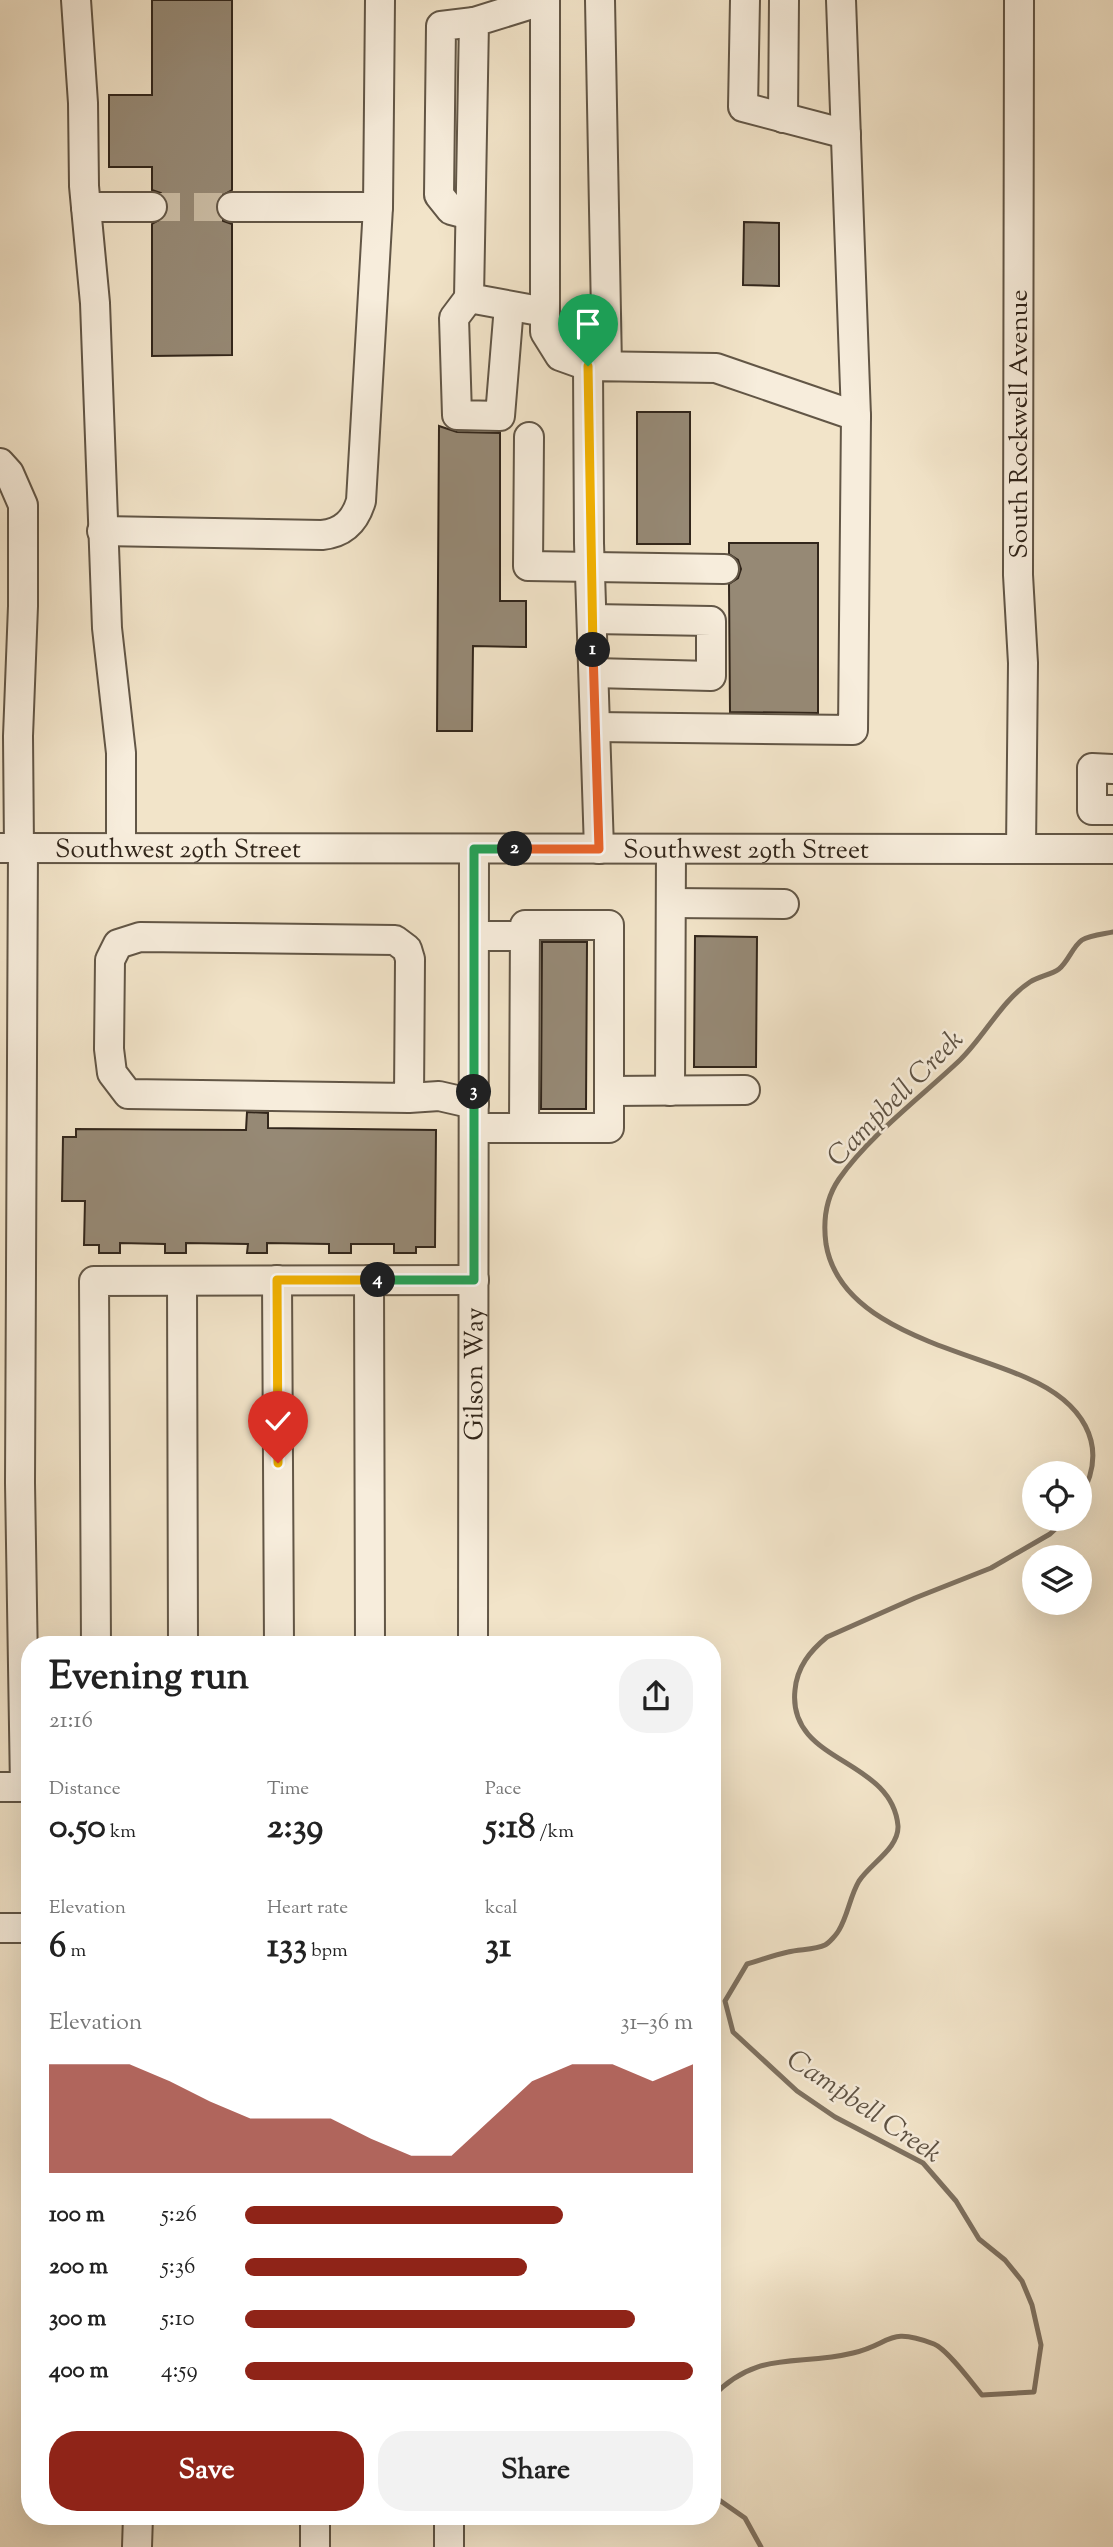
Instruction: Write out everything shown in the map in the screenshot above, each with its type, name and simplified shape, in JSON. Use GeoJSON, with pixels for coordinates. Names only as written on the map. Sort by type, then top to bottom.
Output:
{"type":"FeatureCollection","features":[{"type":"Feature","properties":{"kind":"street"},"geometry":{"type":"LineString","coordinates":[[76,0],[86,206],[95,303],[107,628],[121,753],[121,848]]}},
{"type":"Feature","properties":{"kind":"street"},"geometry":{"type":"LineString","coordinates":[[102,531],[322,535],[331,534],[350,523],[361,501],[378,207],[380,0]]}},
{"type":"Feature","properties":{"kind":"street"},"geometry":{"type":"LineString","coordinates":[[509,306],[499,416],[457,415],[454,318],[469,298],[470,215],[451,210],[439,195],[440,26],[474,22],[545,0],[545,332],[560,356],[598,366],[716,368],[856,416]]}},
{"type":"Feature","properties":{"kind":"street"},"geometry":{"type":"LineString","coordinates":[[599,849],[590,567],[598,366],[600,0]]}},
{"type":"Feature","properties":{"kind":"street"},"geometry":{"type":"LineString","coordinates":[[745,0],[743,107],[846,134]]}},
{"type":"Feature","properties":{"kind":"street"},"geometry":{"type":"LineString","coordinates":[[783,118],[784,0]]}},
{"type":"Feature","properties":{"kind":"street"},"geometry":{"type":"LineString","coordinates":[[595,727],[853,730],[856,416],[841,0]]}},
{"type":"Feature","properties":{"kind":"street","name":"South Rockwell Avenue"},"geometry":{"type":"LineString","coordinates":[[1019,0],[1018,575],[1023,663],[1021,849]]}},
{"type":"Feature","properties":{"kind":"street"},"geometry":{"type":"LineString","coordinates":[[86,206],[152,207]]}},
{"type":"Feature","properties":{"kind":"street"},"geometry":{"type":"LineString","coordinates":[[232,207],[378,207]]}},
{"type":"Feature","properties":{"kind":"street"},"geometry":{"type":"LineString","coordinates":[[469,298],[545,312]]}},
{"type":"Feature","properties":{"kind":"street"},"geometry":{"type":"LineString","coordinates":[[529,437],[528,566],[724,569]]}},
{"type":"Feature","properties":{"kind":"street"},"geometry":{"type":"LineString","coordinates":[[0,463],[9,473],[23,505],[12,606],[9,763],[14,848],[10,1490],[21,1708]]}},
{"type":"Feature","properties":{"kind":"street"},"geometry":{"type":"LineString","coordinates":[[592,619],[711,621],[711,676],[593,674]]}},
{"type":"Feature","properties":{"kind":"street"},"geometry":{"type":"LineString","coordinates":[[1113,769],[1092,768],[1092,810],[1113,810]]}},
{"type":"Feature","properties":{"kind":"street","name":"Southwest 29th Street"},"geometry":{"type":"LineString","coordinates":[[14,848],[1113,849]]}},
{"type":"Feature","properties":{"kind":"street","name":"Gilson Way"},"geometry":{"type":"LineString","coordinates":[[473,1636],[474,849]]}},
{"type":"Feature","properties":{"kind":"street"},"geometry":{"type":"LineString","coordinates":[[670,1091],[671,849]]}},
{"type":"Feature","properties":{"kind":"street"},"geometry":{"type":"LineString","coordinates":[[671,903],[784,904]]}},
{"type":"Feature","properties":{"kind":"street"},"geometry":{"type":"LineString","coordinates":[[409,1098],[410,959],[407,949],[395,940],[140,937],[118,944],[110,960],[108,1049],[112,1073],[128,1094],[409,1098],[439,1096],[474,1116],[524,1128],[609,1128],[610,925],[525,925],[524,1128]]}},
{"type":"Feature","properties":{"kind":"street"},"geometry":{"type":"LineString","coordinates":[[474,936],[525,936]]}},
{"type":"Feature","properties":{"kind":"street"},"geometry":{"type":"LineString","coordinates":[[609,1091],[745,1090]]}},
{"type":"Feature","properties":{"kind":"street"},"geometry":{"type":"LineString","coordinates":[[182,1280],[183,1636]]}},
{"type":"Feature","properties":{"kind":"street"},"geometry":{"type":"LineString","coordinates":[[277,1280],[279,1636]]}},
{"type":"Feature","properties":{"kind":"street"},"geometry":{"type":"LineString","coordinates":[[369,1280],[370,1636]]}},
{"type":"Feature","properties":{"kind":"street"},"geometry":{"type":"LineString","coordinates":[[96,1636],[94,1281],[474,1280]]}},
{"type":"Feature","properties":{"kind":"street"},"geometry":{"type":"LineString","coordinates":[[0,1787],[21,1787]]}},
{"type":"Feature","properties":{"kind":"street"},"geometry":{"type":"LineString","coordinates":[[0,1928],[21,1928]]}},
{"type":"Feature","properties":{"kind":"street"},"geometry":{"type":"LineString","coordinates":[[137,2547],[138,2525]]}},
{"type":"Feature","properties":{"kind":"street"},"geometry":{"type":"LineString","coordinates":[[315,2525],[315,2547]]}},
{"type":"Feature","properties":{"kind":"street"},"geometry":{"type":"LineString","coordinates":[[449,2525],[449,2547]]}},
{"type":"Feature","properties":{"kind":"building"},"geometry":{"type":"Polygon","coordinates":[[[152,0],[232,0],[232,190],[218,198],[215,208],[223,221],[232,224],[232,355],[152,356],[152,224],[166,216],[169,206],[161,193],[152,190],[152,167],[109,167],[109,95],[152,95],[152,0]]]}},
{"type":"Feature","properties":{"kind":"building"},"geometry":{"type":"Polygon","coordinates":[[[744,222],[779,223],[779,286],[743,285],[744,222]]]}},
{"type":"Feature","properties":{"kind":"building"},"geometry":{"type":"Polygon","coordinates":[[[637,412],[690,412],[690,544],[637,544],[637,412]]]}},
{"type":"Feature","properties":{"kind":"building"},"geometry":{"type":"Polygon","coordinates":[[[439,426],[457,432],[500,433],[500,601],[526,601],[526,647],[473,646],[472,731],[437,731],[439,426]]]}},
{"type":"Feature","properties":{"kind":"building"},"geometry":{"type":"Polygon","coordinates":[[[729,543],[818,543],[818,713],[730,712],[729,584],[738,578],[741,569],[738,560],[729,554],[729,543]]]}},
{"type":"Feature","properties":{"kind":"building"},"geometry":{"type":"Polygon","coordinates":[[[695,936],[757,937],[756,1067],[694,1067],[695,936]]]}},
{"type":"Feature","properties":{"kind":"building"},"geometry":{"type":"Polygon","coordinates":[[[542,942],[587,942],[586,1109],[541,1109],[542,942]]]}},
{"type":"Feature","properties":{"kind":"building"},"geometry":{"type":"Polygon","coordinates":[[[247,1112],[268,1113],[268,1128],[436,1130],[435,1247],[416,1247],[416,1253],[394,1253],[394,1244],[351,1244],[351,1253],[329,1253],[329,1244],[267,1243],[267,1253],[247,1253],[248,1244],[186,1243],[186,1253],[165,1253],[165,1244],[120,1243],[120,1253],[99,1253],[99,1245],[84,1245],[85,1201],[62,1201],[63,1137],[76,1137],[76,1129],[246,1130],[247,1112]]]}},
{"type":"Feature","properties":{"kind":"waterway","name":"Campbell Creek"},"geometry":{"type":"LineString","coordinates":[[1092,1464],[1091,1442],[1085,1426],[1062,1399],[1027,1378],[907,1332],[854,1297],[836,1273],[826,1244],[825,1219],[835,1186],[852,1163],[881,1132],[960,1060],[1020,990],[1037,978],[1059,969],[1082,940],[1113,932]]}},
{"type":"Feature","properties":{"kind":"waterway","name":"Campbell Creek"},"geometry":{"type":"LineString","coordinates":[[721,2389],[745,2372],[762,2366],[853,2353],[890,2338],[907,2337],[934,2344],[946,2352],[982,2395],[1034,2392],[1041,2345],[1032,2305],[1022,2281],[1005,2260],[979,2239],[956,2201],[923,2163],[835,2117],[797,2091],[733,2032],[725,2001],[747,1964],[827,1944],[838,1932],[859,1881],[889,1848],[897,1834],[898,1826],[892,1803],[878,1786],[822,1747],[807,1733],[797,1714],[795,1690],[798,1674],[805,1660],[827,1637],[991,1568],[1053,1531]]}},
{"type":"Feature","properties":{"kind":"waterway","name":"Campbell Creek"},"geometry":{"type":"LineString","coordinates":[[721,2501],[745,2518],[761,2547]]}},
{"type":"Feature","properties":{"kind":"tunnel"},"geometry":{"type":"LineString","coordinates":[[152,207],[232,207]]}},
{"type":"Feature","properties":{"kind":"route"},"geometry":{"type":"LineString","coordinates":[[278,1463],[277,1280],[474,1280],[474,849],[599,849],[589,543],[588,366]]}}]}
